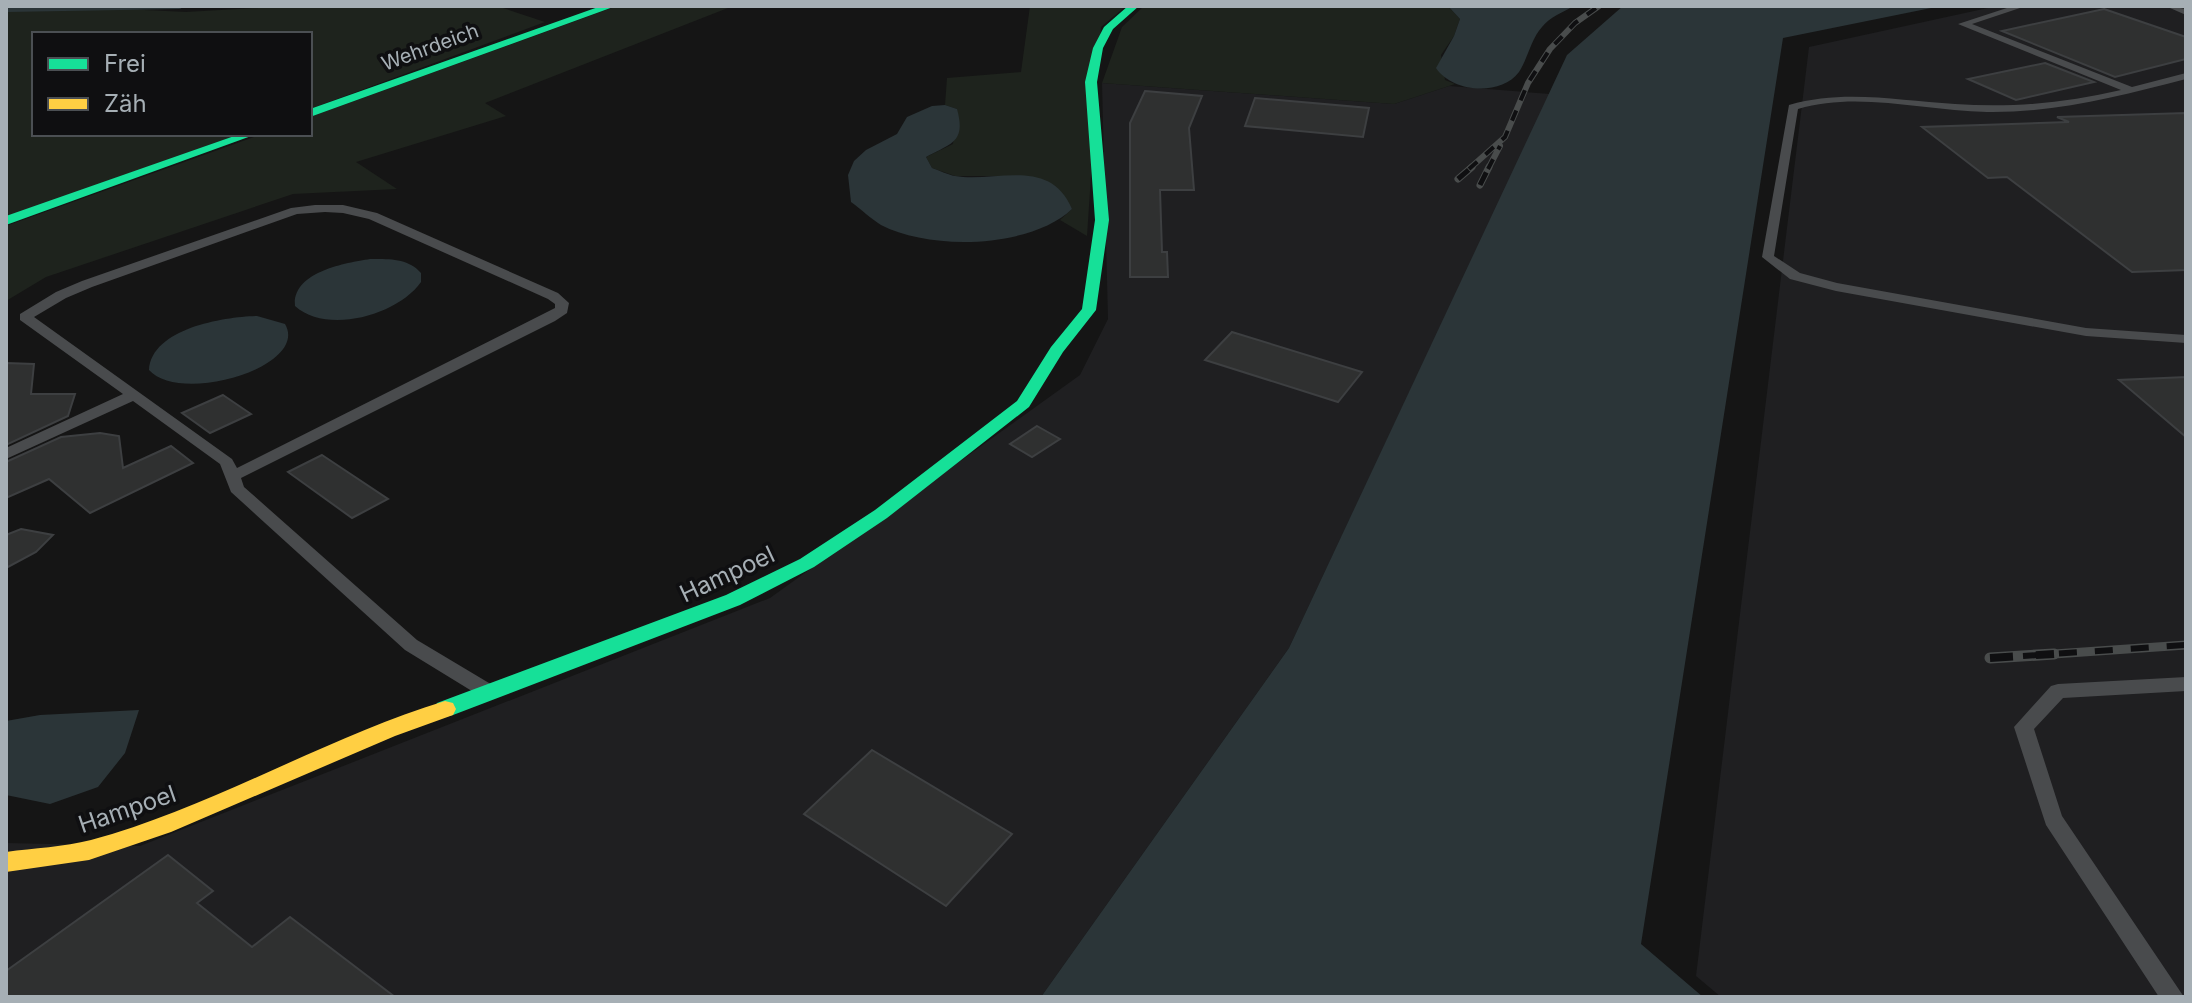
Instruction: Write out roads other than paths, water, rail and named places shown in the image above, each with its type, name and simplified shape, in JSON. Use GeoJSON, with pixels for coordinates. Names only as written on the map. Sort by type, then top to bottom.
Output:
{"type":"FeatureCollection","features":[{"type":"Feature","properties":{"kind":"street","name":"Wehrdeich"},"geometry":{"type":"LineString","coordinates":[[312,112],[611,6]]}},
{"type":"Feature","properties":{"kind":"street","name":"Hampoel"},"geometry":{"type":"LineString","coordinates":[[6,862],[89,850],[163,825],[387,730],[667,628],[807,563],[881,514],[1023,404],[1056,350],[1089,310],[1102,220],[1091,82],[1098,48],[1109,27],[1134,6]]}},
{"type":"Feature","properties":{"kind":"street"},"geometry":{"type":"LineString","coordinates":[[6,221],[245,136]]}},
{"type":"Feature","properties":{"kind":"lane"},"geometry":{"type":"LineString","coordinates":[[2022,6],[1963,24],[2131,90]]}},
{"type":"Feature","properties":{"kind":"lane"},"geometry":{"type":"LineString","coordinates":[[2173,6],[2186,12]]}},
{"type":"Feature","properties":{"kind":"lane"},"geometry":{"type":"LineString","coordinates":[[2186,76],[2075,104],[2023,108],[1947,107],[1841,97],[1818,98],[1793,107],[1768,257],[1795,276],[1836,287],[2086,332],[2186,339]]}},
{"type":"Feature","properties":{"kind":"lane"},"geometry":{"type":"LineString","coordinates":[[232,476],[550,318],[562,310],[562,303],[373,216],[346,207],[295,211],[87,284],[61,295],[25,317],[227,462],[232,476],[237,489],[411,645],[491,694]]}},
{"type":"Feature","properties":{"kind":"lane"},"geometry":{"type":"LineString","coordinates":[[6,454],[134,395]]}},
{"type":"Feature","properties":{"kind":"lane"},"geometry":{"type":"LineString","coordinates":[[2172,997],[2053,819],[2024,727],[2058,691],[2186,684]]}},
{"type":"Feature","properties":{"kind":"waterway"},"geometry":{"type":"LineString","coordinates":[[6,9],[179,6]]}},
{"type":"Feature","properties":{"kind":"railway"},"geometry":{"type":"LineString","coordinates":[[1469,169],[1505,137],[1528,83],[1550,49],[1575,23],[1599,6]]}},
{"type":"Feature","properties":{"kind":"railway"},"geometry":{"type":"LineString","coordinates":[[1488,169],[1500,146]]}},
{"type":"Feature","properties":{"kind":"railway"},"geometry":{"type":"LineString","coordinates":[[1458,179],[1472,167]]}},
{"type":"Feature","properties":{"kind":"railway"},"geometry":{"type":"LineString","coordinates":[[1480,185],[1488,169]]}},
{"type":"Feature","properties":{"kind":"railway"},"geometry":{"type":"LineString","coordinates":[[2036,655],[2186,645]]}},
{"type":"Feature","properties":{"kind":"railway"},"geometry":{"type":"LineString","coordinates":[[2036,655],[2054,654]]}},
{"type":"Feature","properties":{"kind":"railway"},"geometry":{"type":"LineString","coordinates":[[1990,658],[2036,655]]}},
{"type":"Feature","properties":{"kind":"railway"},"geometry":{"type":"LineString","coordinates":[[2023,656],[2036,655]]}}]}
